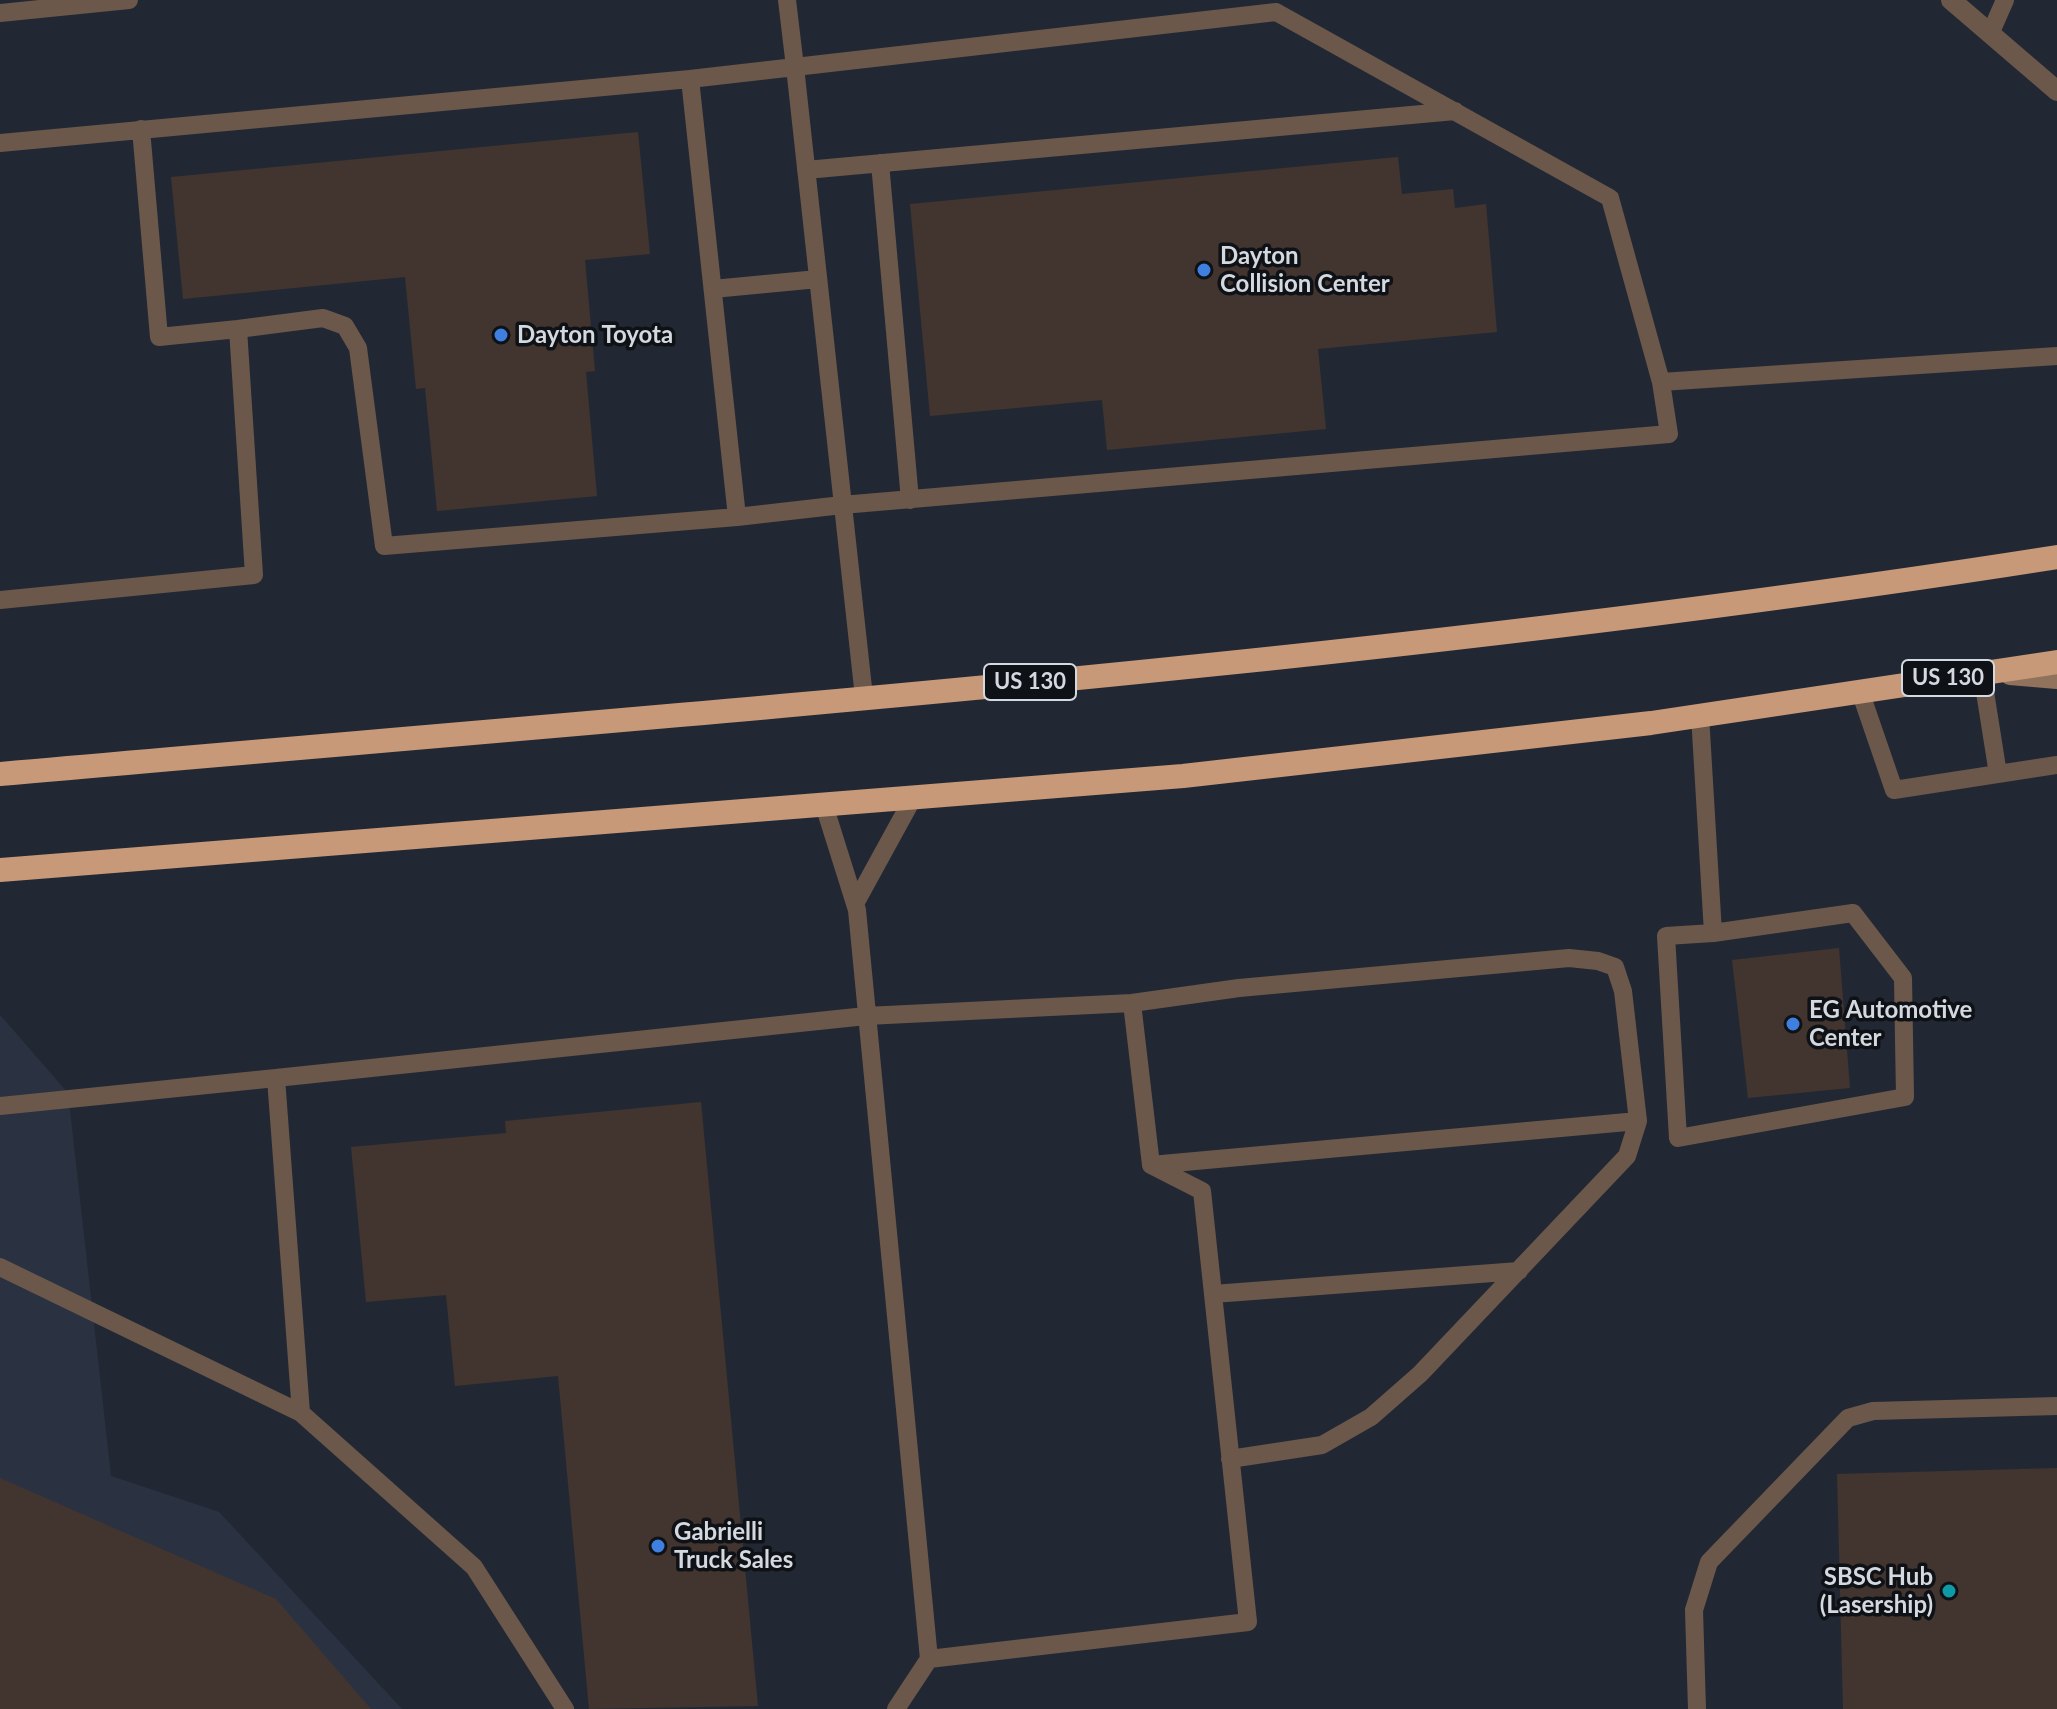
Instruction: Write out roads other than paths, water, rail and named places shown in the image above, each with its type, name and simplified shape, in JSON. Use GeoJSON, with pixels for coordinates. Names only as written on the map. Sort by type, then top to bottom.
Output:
{"type":"FeatureCollection","features":[{"type":"Feature","properties":{"kind":"highway","name":"US 130"},"geometry":{"type":"LineString","coordinates":[[0,774],[1105,676],[1795,598],[2057,557]]}},
{"type":"Feature","properties":{"kind":"highway","name":"US 130"},"geometry":{"type":"LineString","coordinates":[[0,870],[1183,776],[1700,715],[2057,662]]}},
{"type":"Feature","properties":{"kind":"highway"},"geometry":{"type":"LineString","coordinates":[[0,880],[70,866]]}},
{"type":"Feature","properties":{"kind":"street"},"geometry":{"type":"LineString","coordinates":[[1951,0],[2057,91]]}},
{"type":"Feature","properties":{"kind":"street"},"geometry":{"type":"LineString","coordinates":[[1982,673],[2057,679]]}},
{"type":"Feature","properties":{"kind":"lane"},"geometry":{"type":"LineString","coordinates":[[0,13],[129,0]]}},
{"type":"Feature","properties":{"kind":"lane"},"geometry":{"type":"LineString","coordinates":[[787,0],[864,697]]}},
{"type":"Feature","properties":{"kind":"lane"},"geometry":{"type":"LineString","coordinates":[[1990,34],[2005,0]]}},
{"type":"Feature","properties":{"kind":"lane"},"geometry":{"type":"LineString","coordinates":[[0,143],[141,129],[690,79],[1276,12],[1610,198],[1661,382],[1669,434],[384,546],[358,348],[345,326],[323,318],[159,337],[141,129]]}},
{"type":"Feature","properties":{"kind":"lane"},"geometry":{"type":"LineString","coordinates":[[690,79],[737,517]]}},
{"type":"Feature","properties":{"kind":"lane"},"geometry":{"type":"LineString","coordinates":[[806,170],[1455,111]]}},
{"type":"Feature","properties":{"kind":"lane"},"geometry":{"type":"LineString","coordinates":[[880,163],[910,500]]}},
{"type":"Feature","properties":{"kind":"lane"},"geometry":{"type":"LineString","coordinates":[[713,289],[818,279]]}},
{"type":"Feature","properties":{"kind":"lane"},"geometry":{"type":"LineString","coordinates":[[0,600],[254,575],[238,329]]}},
{"type":"Feature","properties":{"kind":"lane"},"geometry":{"type":"LineString","coordinates":[[1661,382],[2057,356]]}},
{"type":"Feature","properties":{"kind":"lane"},"geometry":{"type":"LineString","coordinates":[[1982,673],[1998,774]]}},
{"type":"Feature","properties":{"kind":"lane"},"geometry":{"type":"LineString","coordinates":[[1860,691],[1894,790],[2057,765]]}},
{"type":"Feature","properties":{"kind":"lane"},"geometry":{"type":"LineString","coordinates":[[1700,715],[1713,933]]}},
{"type":"Feature","properties":{"kind":"lane"},"geometry":{"type":"LineString","coordinates":[[856,902],[913,798]]}},
{"type":"Feature","properties":{"kind":"lane"},"geometry":{"type":"LineString","coordinates":[[824,805],[856,902],[929,1659],[896,1709]]}},
{"type":"Feature","properties":{"kind":"lane"},"geometry":{"type":"LineString","coordinates":[[1853,913],[1903,978],[1905,1097],[1678,1138],[1666,936],[1713,933],[1853,913]]}},
{"type":"Feature","properties":{"kind":"lane"},"geometry":{"type":"LineString","coordinates":[[0,1106],[866,1016],[1132,1003],[1239,988],[1569,958],[1598,961],[1615,967],[1623,991],[1638,1121],[1627,1156],[1420,1374],[1371,1417],[1322,1445],[1230,1459]]}},
{"type":"Feature","properties":{"kind":"lane"},"geometry":{"type":"LineString","coordinates":[[1132,1003],[1151,1165]]}},
{"type":"Feature","properties":{"kind":"lane"},"geometry":{"type":"LineString","coordinates":[[276,1078],[301,1413]]}},
{"type":"Feature","properties":{"kind":"lane"},"geometry":{"type":"LineString","coordinates":[[1151,1165],[1638,1121]]}},
{"type":"Feature","properties":{"kind":"lane"},"geometry":{"type":"LineString","coordinates":[[929,1659],[1248,1622],[1202,1191],[1151,1165]]}},
{"type":"Feature","properties":{"kind":"lane"},"geometry":{"type":"LineString","coordinates":[[0,1267],[301,1413],[474,1567],[565,1709]]}},
{"type":"Feature","properties":{"kind":"lane"},"geometry":{"type":"LineString","coordinates":[[1213,1294],[1519,1271]]}},
{"type":"Feature","properties":{"kind":"lane"},"geometry":{"type":"LineString","coordinates":[[1697,1709],[1694,1610],[1709,1562],[1848,1418],[1873,1411],[2057,1406]]}},
{"type":"Feature","properties":{"kind":"place","name":"Dayton Collision Center"},"geometry":{"type":"Point","coordinates":[1204,270]}},
{"type":"Feature","properties":{"kind":"place","name":"Dayton Toyota"},"geometry":{"type":"Point","coordinates":[501,335]}},
{"type":"Feature","properties":{"kind":"place","name":"EG Automotive Center"},"geometry":{"type":"Point","coordinates":[1793,1024]}},
{"type":"Feature","properties":{"kind":"place","name":"Gabrielli Truck Sales"},"geometry":{"type":"Point","coordinates":[658,1546]}},
{"type":"Feature","properties":{"kind":"place","name":"SBSC Hub (Lasership)"},"geometry":{"type":"Point","coordinates":[1949,1591]}}]}
